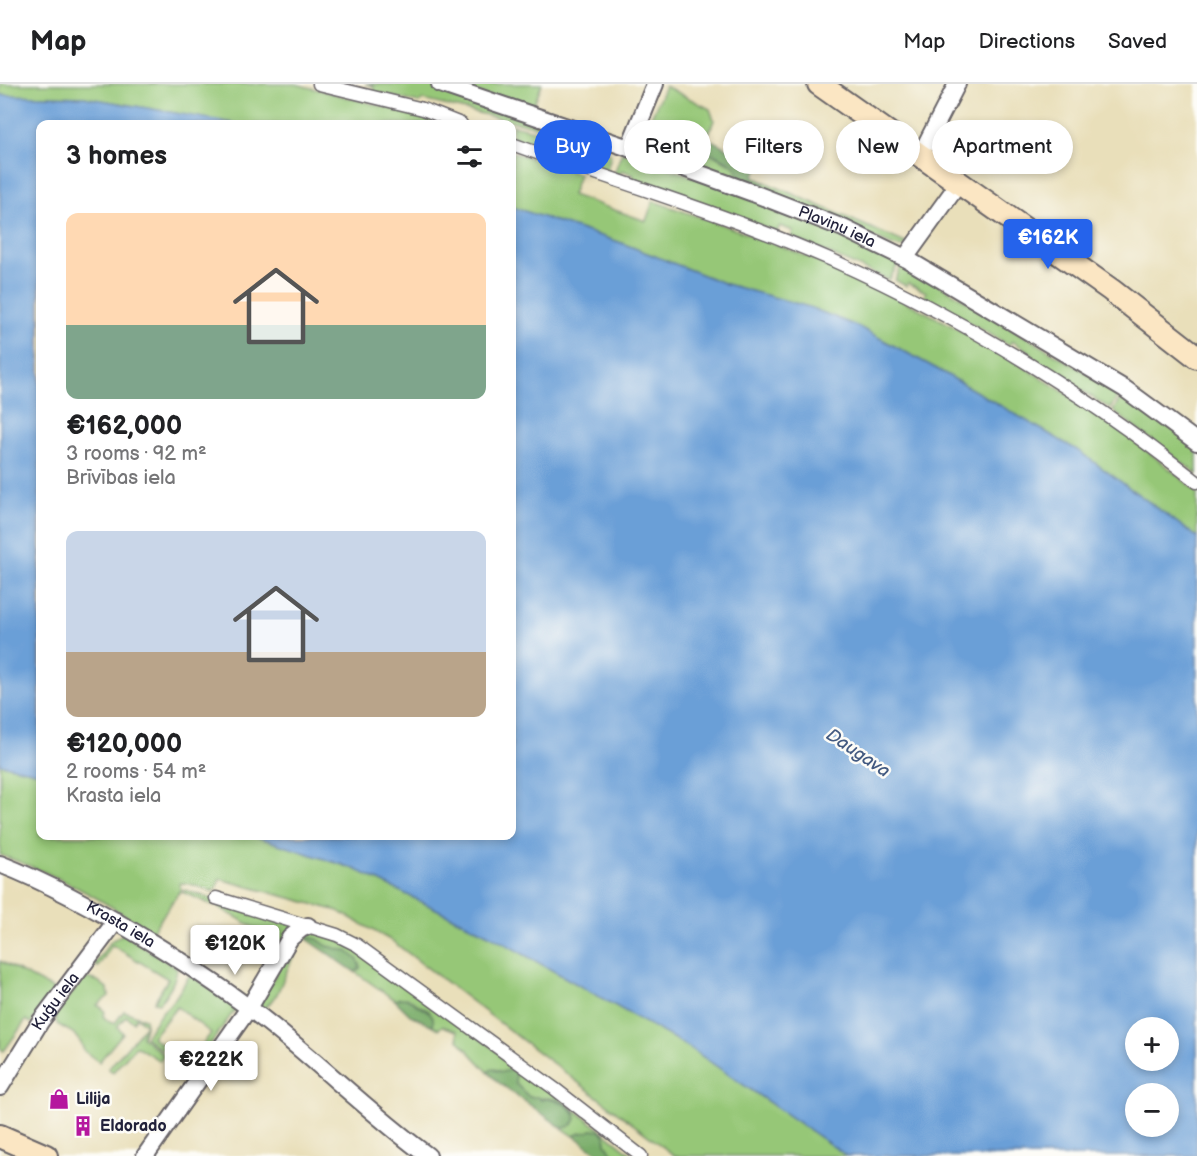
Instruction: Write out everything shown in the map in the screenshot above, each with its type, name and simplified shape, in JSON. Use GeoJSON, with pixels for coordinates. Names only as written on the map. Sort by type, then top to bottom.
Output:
{"type":"FeatureCollection","features":[{"type":"Feature","properties":{"kind":"main road"},"geometry":{"type":"LineString","coordinates":[[819,84],[870,120]]}},
{"type":"Feature","properties":{"kind":"main road"},"geometry":{"type":"LineString","coordinates":[[920,156],[1111,290],[1197,357]]}},
{"type":"Feature","properties":{"kind":"main road"},"geometry":{"type":"LineString","coordinates":[[0,1136],[46,1156]]}},
{"type":"Feature","properties":{"kind":"street"},"geometry":{"type":"LineString","coordinates":[[319,84],[423,109],[451,120]]}},
{"type":"Feature","properties":{"kind":"street","name":"Pļaviņu iela"},"geometry":{"type":"LineString","coordinates":[[440,84],[624,146]]}},
{"type":"Feature","properties":{"kind":"street"},"geometry":{"type":"LineString","coordinates":[[640,120],[655,84]]}},
{"type":"Feature","properties":{"kind":"street"},"geometry":{"type":"LineString","coordinates":[[920,156],[957,84]]}},
{"type":"Feature","properties":{"kind":"street","name":"Pļaviņu iela"},"geometry":{"type":"LineString","coordinates":[[516,145],[756,230],[832,260],[888,287],[990,341],[1108,414],[1197,482]]}},
{"type":"Feature","properties":{"kind":"street","name":"Pļaviņu iela"},"geometry":{"type":"LineString","coordinates":[[699,174],[843,228],[905,258],[1125,389],[1197,442]]}},
{"type":"Feature","properties":{"kind":"street"},"geometry":{"type":"LineString","coordinates":[[905,258],[958,183]]}},
{"type":"Feature","properties":{"kind":"street","name":"Krasta iela"},"geometry":{"type":"LineString","coordinates":[[0,864],[54,888],[116,921],[215,982],[287,1037],[386,1123],[428,1156]]}},
{"type":"Feature","properties":{"kind":"street"},"geometry":{"type":"LineString","coordinates":[[216,898],[337,935],[357,945],[555,1089],[641,1156]]}},
{"type":"Feature","properties":{"kind":"street","name":"Kuģu iela"},"geometry":{"type":"LineString","coordinates":[[0,1087],[40,1022],[116,921]]}},
{"type":"Feature","properties":{"kind":"street"},"geometry":{"type":"LineString","coordinates":[[145,1156],[249,1008],[290,938],[308,926]]}},
{"type":"Feature","properties":{"kind":"green space"},"geometry":{"type":"Polygon","coordinates":[[[0,84],[296,84],[435,120],[215,120],[84,97],[0,95],[0,84]]]}},
{"type":"Feature","properties":{"kind":"green space"},"geometry":{"type":"Polygon","coordinates":[[[365,84],[427,84],[534,121],[534,126],[516,122],[516,120],[423,100],[419,103],[373,92],[374,86],[365,84]]]}},
{"type":"Feature","properties":{"kind":"green space"},"geometry":{"type":"Polygon","coordinates":[[[451,84],[542,84],[531,111],[451,84]]]}},
{"type":"Feature","properties":{"kind":"green space"},"geometry":{"type":"Polygon","coordinates":[[[665,86],[710,109],[714,120],[711,128],[711,120],[650,120],[665,86]]]}},
{"type":"Feature","properties":{"kind":"green space"},"geometry":{"type":"Polygon","coordinates":[[[516,126],[534,130],[534,146],[516,139],[516,126]]]}},
{"type":"Feature","properties":{"kind":"green space"},"geometry":{"type":"Polygon","coordinates":[[[711,140],[723,146],[723,158],[711,153],[711,140]]]}},
{"type":"Feature","properties":{"kind":"green space"},"geometry":{"type":"Polygon","coordinates":[[[622,152],[624,153],[624,171],[622,170],[619,176],[614,174],[622,152]]]}},
{"type":"Feature","properties":{"kind":"green space"},"geometry":{"type":"Polygon","coordinates":[[[711,152],[723,160],[723,174],[739,174],[740,181],[711,170],[711,152]]]}},
{"type":"Feature","properties":{"kind":"green space"},"geometry":{"type":"Polygon","coordinates":[[[516,153],[534,159],[534,174],[579,174],[572,195],[646,221],[653,201],[731,228],[808,257],[910,304],[961,331],[1061,390],[1109,423],[1197,492],[1197,537],[1077,450],[859,327],[809,307],[726,284],[619,242],[516,208],[516,153]]]}},
{"type":"Feature","properties":{"kind":"green space"},"geometry":{"type":"Polygon","coordinates":[[[632,174],[685,174],[754,198],[900,261],[889,280],[791,237],[793,231],[780,226],[777,232],[632,181],[634,175],[632,174]]]}},
{"type":"Feature","properties":{"kind":"green space"},"geometry":{"type":"Polygon","coordinates":[[[739,174],[755,174],[753,177],[765,182],[760,187],[740,181],[739,174]]]}},
{"type":"Feature","properties":{"kind":"green space"},"geometry":{"type":"Polygon","coordinates":[[[765,182],[908,244],[902,247],[894,246],[756,188],[765,182]]]}},
{"type":"Feature","properties":{"kind":"green space"},"geometry":{"type":"Polygon","coordinates":[[[903,263],[1120,393],[1110,409],[1031,357],[1032,353],[1012,341],[1009,345],[924,297],[926,292],[908,283],[906,286],[895,280],[903,263]]]}},
{"type":"Feature","properties":{"kind":"green space"},"geometry":{"type":"Polygon","coordinates":[[[1123,394],[1197,447],[1197,474],[1113,411],[1123,394]]]}},
{"type":"Feature","properties":{"kind":"green space"},"geometry":{"type":"Polygon","coordinates":[[[0,764],[36,772],[36,840],[266,840],[355,869],[493,937],[687,1046],[847,1156],[675,1156],[392,941],[338,911],[220,879],[214,892],[180,883],[181,891],[186,890],[216,900],[214,906],[180,891],[151,933],[116,909],[78,888],[0,855],[0,764]]]}},
{"type":"Feature","properties":{"kind":"green space"},"geometry":{"type":"Polygon","coordinates":[[[220,902],[297,925],[280,942],[218,907],[220,902]]]}},
{"type":"Feature","properties":{"kind":"green space"},"geometry":{"type":"Polygon","coordinates":[[[306,931],[324,934],[344,943],[387,968],[549,1090],[634,1156],[612,1156],[606,1144],[605,1135],[600,1131],[591,1130],[574,1136],[562,1128],[575,1121],[575,1112],[571,1108],[551,1098],[529,1097],[515,1083],[516,1073],[512,1070],[502,1072],[495,1069],[488,1072],[458,1040],[457,1031],[442,1026],[439,1029],[433,1026],[433,1017],[429,1011],[407,998],[395,1000],[355,972],[360,968],[360,964],[347,951],[327,946],[317,939],[304,937],[277,994],[264,1010],[261,1009],[259,1004],[287,953],[299,936],[306,931]]]}},
{"type":"Feature","properties":{"kind":"green space"},"geometry":{"type":"Polygon","coordinates":[[[123,934],[177,968],[171,987],[159,1003],[154,1002],[168,979],[112,945],[98,967],[94,965],[111,941],[123,934]]]}},
{"type":"Feature","properties":{"kind":"green space"},"geometry":{"type":"Polygon","coordinates":[[[304,937],[317,939],[327,946],[347,951],[358,960],[360,968],[355,972],[304,937]]]}},
{"type":"Feature","properties":{"kind":"green space"},"geometry":{"type":"Polygon","coordinates":[[[0,961],[55,990],[31,1023],[26,1020],[4,1051],[0,1049],[0,961]]]}},
{"type":"Feature","properties":{"kind":"green space"},"geometry":{"type":"Polygon","coordinates":[[[189,976],[194,977],[237,1007],[194,1067],[188,1065],[211,1033],[177,1007],[152,1037],[166,1048],[160,1049],[145,1037],[161,1013],[174,1000],[189,976]]]}},
{"type":"Feature","properties":{"kind":"green space"},"geometry":{"type":"Polygon","coordinates":[[[86,978],[98,981],[108,989],[109,996],[97,1005],[105,1012],[103,1016],[107,1020],[115,1023],[124,1011],[145,1019],[146,1025],[137,1017],[133,1022],[126,1016],[117,1027],[123,1033],[99,1062],[84,1051],[73,1033],[57,1024],[55,1015],[86,978]]]}},
{"type":"Feature","properties":{"kind":"green space"},"geometry":{"type":"Polygon","coordinates":[[[400,998],[409,1000],[430,1012],[433,1026],[410,1015],[395,1000],[400,998]]]}},
{"type":"Feature","properties":{"kind":"green space"},"geometry":{"type":"Polygon","coordinates":[[[146,1025],[142,1037],[164,1055],[160,1061],[136,1046],[113,1072],[108,1069],[146,1025]]]}},
{"type":"Feature","properties":{"kind":"green space"},"geometry":{"type":"Polygon","coordinates":[[[492,1069],[502,1072],[512,1070],[516,1073],[515,1083],[529,1097],[564,1104],[571,1109],[575,1120],[571,1125],[562,1128],[498,1082],[488,1072],[492,1069]]]}},
{"type":"Feature","properties":{"kind":"green space"},"geometry":{"type":"Polygon","coordinates":[[[591,1130],[600,1131],[605,1135],[606,1144],[612,1156],[602,1156],[574,1136],[591,1130]]]}},
{"type":"Feature","properties":{"kind":"water"},"geometry":{"type":"Polygon","coordinates":[[[0,95],[84,97],[215,120],[36,120],[36,772],[0,764],[0,95]]]}},
{"type":"Feature","properties":{"kind":"water","name":"Daugava"},"geometry":{"type":"Polygon","coordinates":[[[516,208],[619,242],[726,284],[809,307],[859,327],[1077,450],[1197,537],[1197,1156],[847,1156],[687,1046],[493,937],[355,869],[266,840],[516,840],[516,208]]]}},
{"type":"Feature","properties":{"kind":"place","name":"Lilija"},"geometry":{"type":"Point","coordinates":[59,1099]}},
{"type":"Feature","properties":{"kind":"place","name":"Eldorado"},"geometry":{"type":"Point","coordinates":[83,1126]}}]}
